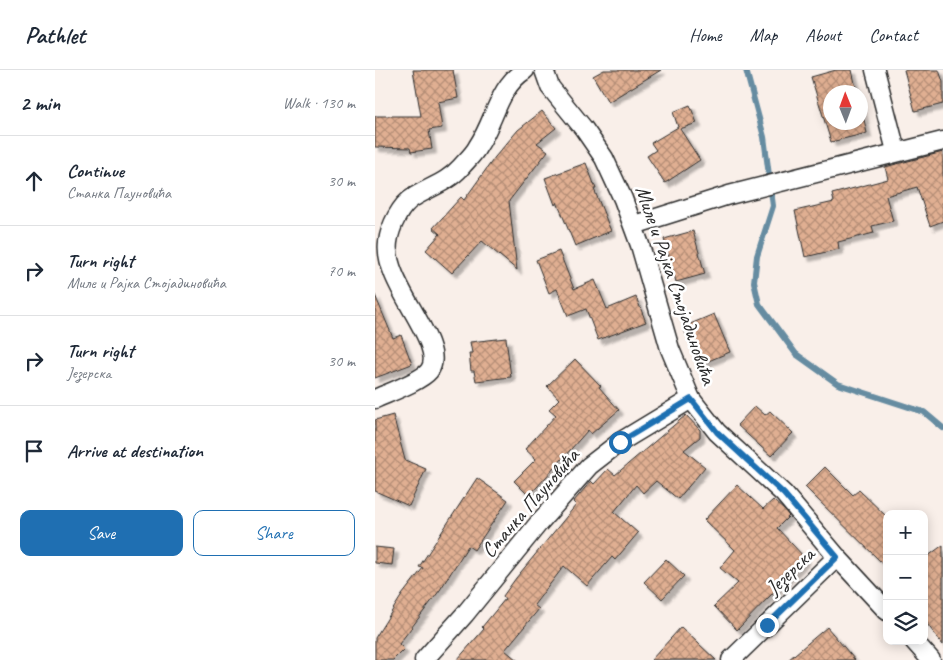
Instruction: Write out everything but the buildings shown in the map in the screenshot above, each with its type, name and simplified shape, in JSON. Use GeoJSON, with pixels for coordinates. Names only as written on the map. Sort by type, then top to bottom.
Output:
{"type":"FeatureCollection","features":[{"type":"Feature","properties":{"kind":"street"},"geometry":{"type":"LineString","coordinates":[[375,399],[422,376],[429,371],[433,361],[429,338],[406,303],[388,261],[387,243],[395,221],[412,198],[443,182],[469,158],[478,147],[504,92],[525,70]]}},
{"type":"Feature","properties":{"kind":"street","name":"Миле и Рајка Стојадиновића"},"geometry":{"type":"LineString","coordinates":[[544,70],[550,87],[584,129],[604,158],[634,225],[670,349],[691,399],[717,432],[784,494],[837,557],[883,607]]}},
{"type":"Feature","properties":{"kind":"street"},"geometry":{"type":"LineString","coordinates":[[875,70],[895,151]]}},
{"type":"Feature","properties":{"kind":"street"},"geometry":{"type":"LineString","coordinates":[[634,225],[729,195],[784,182],[895,151],[943,141]]}},
{"type":"Feature","properties":{"kind":"street","name":"Станка Пауновића"},"geometry":{"type":"LineString","coordinates":[[424,660],[589,466],[620,442],[691,399]]}},
{"type":"Feature","properties":{"kind":"street","name":"Језерска"},"geometry":{"type":"LineString","coordinates":[[731,660],[837,557]]}},
{"type":"Feature","properties":{"kind":"street"},"geometry":{"type":"LineString","coordinates":[[918,645],[931,660]]}},
{"type":"Feature","properties":{"kind":"waterway"},"geometry":{"type":"LineString","coordinates":[[746,70],[764,137],[773,206],[757,256],[754,282],[759,304],[796,354],[838,384],[924,412],[943,428]]}},
{"type":"Feature","properties":{"kind":"route"},"geometry":{"type":"LineString","coordinates":[[620,442],[691,399],[717,432],[784,494],[837,557],[767,625]]}}]}
